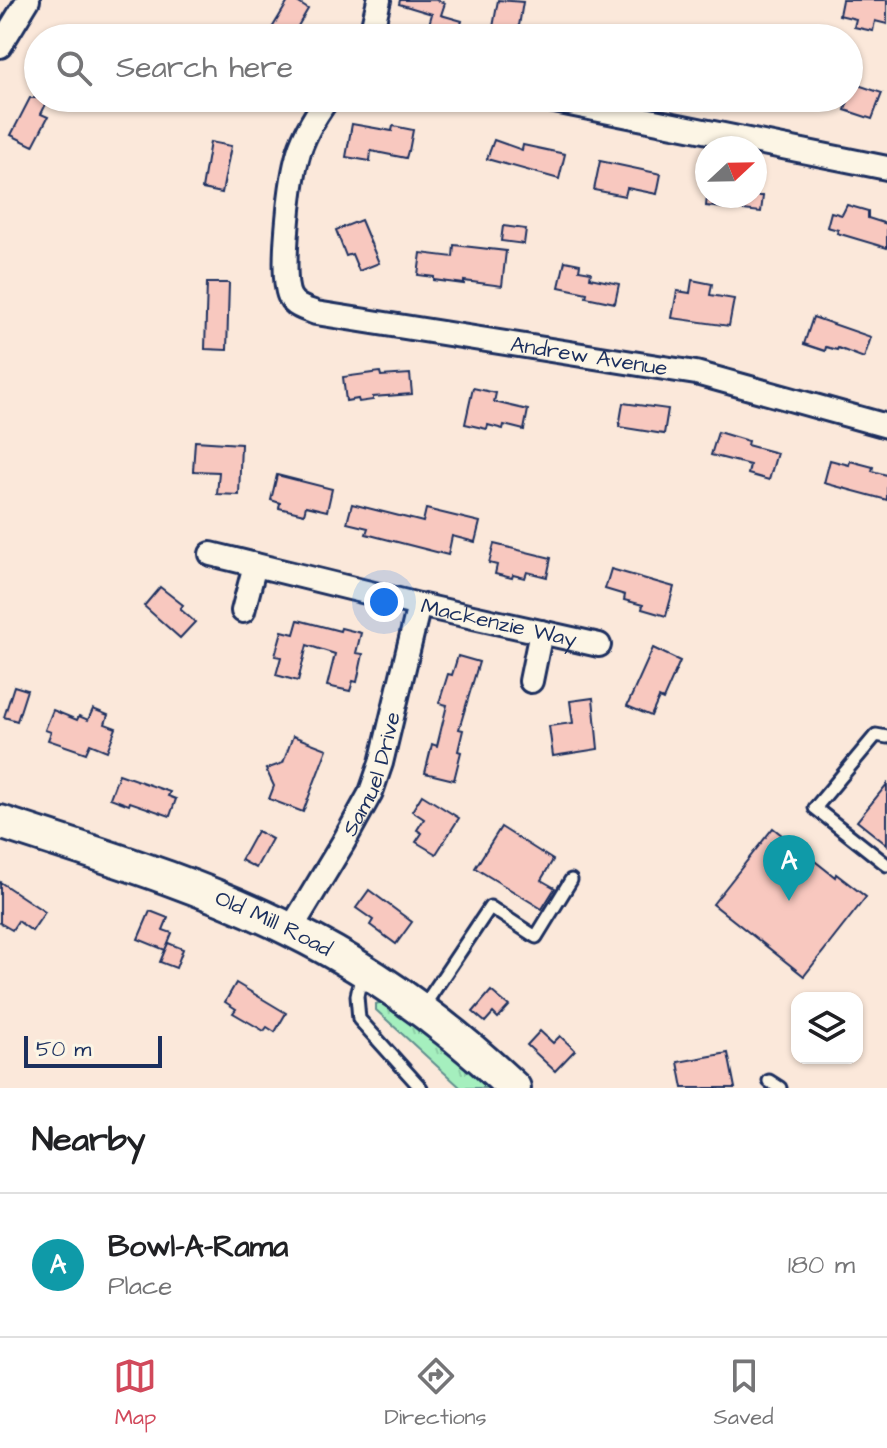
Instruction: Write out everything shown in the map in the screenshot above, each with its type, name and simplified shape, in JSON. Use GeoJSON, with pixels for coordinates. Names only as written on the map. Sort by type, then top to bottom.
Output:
{"type":"FeatureCollection","features":[{"type":"Feature","properties":{"kind":"street"},"geometry":{"type":"LineString","coordinates":[[0,46],[28,0]]}},
{"type":"Feature","properties":{"kind":"street"},"geometry":{"type":"LineString","coordinates":[[373,24],[379,0]]}},
{"type":"Feature","properties":{"kind":"street","name":"Andrew Avenue"},"geometry":{"type":"LineString","coordinates":[[319,112],[305,135],[292,188],[285,280],[290,299],[298,306],[316,313],[696,373],[887,426]]}},
{"type":"Feature","properties":{"kind":"street"},"geometry":{"type":"LineString","coordinates":[[609,112],[887,168]]}},
{"type":"Feature","properties":{"kind":"street","name":"Mackenzie Way"},"geometry":{"type":"LineString","coordinates":[[211,554],[599,645]]}},
{"type":"Feature","properties":{"kind":"street"},"geometry":{"type":"LineString","coordinates":[[243,611],[255,565]]}},
{"type":"Feature","properties":{"kind":"street","name":"Samuel Drive"},"geometry":{"type":"LineString","coordinates":[[291,929],[371,792],[381,763],[419,605]]}},
{"type":"Feature","properties":{"kind":"street"},"geometry":{"type":"LineString","coordinates":[[531,681],[541,632]]}},
{"type":"Feature","properties":{"kind":"street","name":"Old Mill Road"},"geometry":{"type":"LineString","coordinates":[[0,822],[198,889],[291,929],[362,970],[421,1011],[478,1055],[514,1088]]}},
{"type":"Feature","properties":{"kind":"lane"},"geometry":{"type":"LineString","coordinates":[[881,736],[815,808],[887,865]]}},
{"type":"Feature","properties":{"kind":"lane"},"geometry":{"type":"LineString","coordinates":[[421,1011],[490,907],[536,937],[571,880]]}},
{"type":"Feature","properties":{"kind":"lane"},"geometry":{"type":"LineString","coordinates":[[362,970],[357,996],[359,1019],[421,1088]]}},
{"type":"Feature","properties":{"kind":"green space"},"geometry":{"type":"Polygon","coordinates":[[[376,1004],[392,1004],[497,1088],[461,1088],[376,1010],[376,1004]]]}},
{"type":"Feature","properties":{"kind":"building"},"geometry":{"type":"Polygon","coordinates":[[[289,0],[308,9],[299,24],[274,24],[289,0]]]}},
{"type":"Feature","properties":{"kind":"building"},"geometry":{"type":"Polygon","coordinates":[[[400,0],[437,0],[445,3],[441,15],[462,21],[461,24],[429,24],[432,14],[399,4],[400,0]]]}},
{"type":"Feature","properties":{"kind":"building"},"geometry":{"type":"Polygon","coordinates":[[[498,0],[523,2],[519,24],[494,24],[498,0]]]}},
{"type":"Feature","properties":{"kind":"building"},"geometry":{"type":"Polygon","coordinates":[[[842,0],[887,0],[887,24],[875,21],[873,31],[863,29],[863,24],[855,24],[856,19],[839,15],[842,0]]]}},
{"type":"Feature","properties":{"kind":"building"},"geometry":{"type":"Polygon","coordinates":[[[863,87],[882,93],[872,119],[851,112],[863,112],[863,87]]]}},
{"type":"Feature","properties":{"kind":"building"},"geometry":{"type":"Polygon","coordinates":[[[24,110],[42,112],[48,117],[33,146],[11,135],[24,110]]]}},
{"type":"Feature","properties":{"kind":"building"},"geometry":{"type":"Polygon","coordinates":[[[352,124],[392,131],[393,126],[413,130],[406,158],[371,151],[370,161],[346,157],[352,124]]]}},
{"type":"Feature","properties":{"kind":"building"},"geometry":{"type":"Polygon","coordinates":[[[494,140],[522,150],[523,145],[565,154],[559,179],[487,159],[494,140]]]}},
{"type":"Feature","properties":{"kind":"building"},"geometry":{"type":"Polygon","coordinates":[[[210,142],[231,146],[222,193],[202,189],[210,142]]]}},
{"type":"Feature","properties":{"kind":"building"},"geometry":{"type":"Polygon","coordinates":[[[600,161],[661,174],[657,194],[627,188],[625,196],[594,190],[600,161]]]}},
{"type":"Feature","properties":{"kind":"building"},"geometry":{"type":"Polygon","coordinates":[[[847,205],[868,211],[868,218],[887,224],[887,248],[827,227],[831,212],[842,215],[847,205]]]}},
{"type":"Feature","properties":{"kind":"building"},"geometry":{"type":"Polygon","coordinates":[[[724,208],[762,208],[761,212],[724,208]]]}},
{"type":"Feature","properties":{"kind":"building"},"geometry":{"type":"Polygon","coordinates":[[[361,220],[379,263],[359,271],[352,254],[346,256],[336,230],[361,220]]]}},
{"type":"Feature","properties":{"kind":"building"},"geometry":{"type":"Polygon","coordinates":[[[503,226],[526,229],[524,244],[501,241],[503,226]]]}},
{"type":"Feature","properties":{"kind":"building"},"geometry":{"type":"Polygon","coordinates":[[[454,245],[506,251],[502,286],[464,281],[464,284],[418,275],[421,253],[453,257],[454,245]]]}},
{"type":"Feature","properties":{"kind":"building"},"geometry":{"type":"Polygon","coordinates":[[[565,261],[580,264],[579,270],[591,272],[590,278],[619,284],[615,303],[559,287],[565,261]]]}},
{"type":"Feature","properties":{"kind":"building"},"geometry":{"type":"Polygon","coordinates":[[[692,280],[712,284],[710,295],[734,299],[729,326],[672,318],[677,291],[690,293],[692,280]]]}},
{"type":"Feature","properties":{"kind":"building"},"geometry":{"type":"Polygon","coordinates":[[[207,283],[229,283],[227,350],[205,349],[207,283]]]}},
{"type":"Feature","properties":{"kind":"building"},"geometry":{"type":"Polygon","coordinates":[[[813,317],[871,337],[864,358],[838,348],[826,347],[825,351],[804,344],[813,317]]]}},
{"type":"Feature","properties":{"kind":"building"},"geometry":{"type":"Polygon","coordinates":[[[380,372],[381,376],[410,374],[412,394],[346,401],[343,377],[380,372]]]}},
{"type":"Feature","properties":{"kind":"building"},"geometry":{"type":"Polygon","coordinates":[[[473,388],[496,393],[494,402],[528,410],[524,430],[504,425],[503,429],[488,425],[487,429],[465,424],[473,388]]]}},
{"type":"Feature","properties":{"kind":"building"},"geometry":{"type":"Polygon","coordinates":[[[623,403],[668,409],[664,434],[619,427],[623,403]]]}},
{"type":"Feature","properties":{"kind":"building"},"geometry":{"type":"Polygon","coordinates":[[[718,432],[748,441],[747,445],[777,453],[769,480],[748,474],[750,465],[711,455],[718,432]]]}},
{"type":"Feature","properties":{"kind":"building"},"geometry":{"type":"Polygon","coordinates":[[[195,441],[241,444],[239,495],[217,494],[219,472],[193,471],[195,441]]]}},
{"type":"Feature","properties":{"kind":"building"},"geometry":{"type":"Polygon","coordinates":[[[830,460],[873,467],[872,471],[887,475],[887,500],[824,483],[830,460]]]}},
{"type":"Feature","properties":{"kind":"building"},"geometry":{"type":"Polygon","coordinates":[[[277,475],[332,489],[327,511],[306,506],[304,514],[279,508],[280,503],[271,500],[277,475]]]}},
{"type":"Feature","properties":{"kind":"building"},"geometry":{"type":"Polygon","coordinates":[[[352,504],[423,522],[426,509],[480,522],[475,542],[452,536],[448,555],[366,534],[368,528],[347,523],[352,504]]]}},
{"type":"Feature","properties":{"kind":"building"},"geometry":{"type":"Polygon","coordinates":[[[494,544],[551,558],[547,577],[527,572],[525,578],[495,574],[497,565],[489,563],[494,544]]]}},
{"type":"Feature","properties":{"kind":"building"},"geometry":{"type":"Polygon","coordinates":[[[611,569],[674,587],[666,616],[642,609],[643,605],[624,600],[625,595],[605,589],[611,569]]]}},
{"type":"Feature","properties":{"kind":"building"},"geometry":{"type":"Polygon","coordinates":[[[160,587],[183,605],[180,609],[195,622],[180,638],[144,606],[160,587]]]}},
{"type":"Feature","properties":{"kind":"building"},"geometry":{"type":"Polygon","coordinates":[[[298,620],[361,633],[356,653],[363,654],[357,682],[353,681],[350,691],[327,686],[335,654],[307,645],[298,681],[276,675],[281,657],[275,656],[282,631],[294,634],[298,620]]]}},
{"type":"Feature","properties":{"kind":"building"},"geometry":{"type":"Polygon","coordinates":[[[653,648],[680,661],[663,700],[659,698],[651,716],[627,706],[653,648]]]}},
{"type":"Feature","properties":{"kind":"building"},"geometry":{"type":"Polygon","coordinates":[[[458,656],[479,662],[459,729],[463,730],[458,751],[461,752],[454,780],[425,773],[432,744],[437,746],[447,705],[439,703],[448,674],[452,675],[458,656]]]}},
{"type":"Feature","properties":{"kind":"building"},"geometry":{"type":"Polygon","coordinates":[[[14,686],[27,690],[17,721],[4,717],[14,686]]]}},
{"type":"Feature","properties":{"kind":"building"},"geometry":{"type":"Polygon","coordinates":[[[593,698],[598,749],[553,756],[549,726],[573,723],[570,701],[593,698]]]}},
{"type":"Feature","properties":{"kind":"building"},"geometry":{"type":"Polygon","coordinates":[[[93,709],[108,715],[105,724],[116,728],[107,751],[90,744],[86,753],[48,740],[51,732],[45,730],[53,710],[77,720],[79,716],[88,720],[93,709]]]}},
{"type":"Feature","properties":{"kind":"building"},"geometry":{"type":"Polygon","coordinates":[[[293,736],[327,749],[303,812],[269,799],[274,786],[266,769],[283,763],[293,736]]]}},
{"type":"Feature","properties":{"kind":"building"},"geometry":{"type":"Polygon","coordinates":[[[119,774],[170,792],[168,796],[176,799],[170,816],[110,798],[119,774]]]}},
{"type":"Feature","properties":{"kind":"building"},"geometry":{"type":"Polygon","coordinates":[[[887,784],[887,845],[857,821],[887,784]]]}},
{"type":"Feature","properties":{"kind":"building"},"geometry":{"type":"Polygon","coordinates":[[[422,795],[459,818],[436,854],[416,842],[422,833],[417,830],[424,819],[412,811],[422,795]]]}},
{"type":"Feature","properties":{"kind":"building"},"geometry":{"type":"Polygon","coordinates":[[[501,827],[553,860],[541,880],[555,888],[542,909],[475,868],[501,827]]]}},
{"type":"Feature","properties":{"kind":"building"},"geometry":{"type":"Polygon","coordinates":[[[773,828],[835,877],[836,874],[866,897],[804,976],[713,904],[773,828]]]}},
{"type":"Feature","properties":{"kind":"building"},"geometry":{"type":"Polygon","coordinates":[[[257,831],[272,839],[256,868],[241,860],[257,831]]]}},
{"type":"Feature","properties":{"kind":"building"},"geometry":{"type":"Polygon","coordinates":[[[0,882],[45,912],[32,931],[18,921],[12,930],[0,923],[0,882]]]}},
{"type":"Feature","properties":{"kind":"building"},"geometry":{"type":"Polygon","coordinates":[[[369,890],[412,922],[396,944],[370,925],[373,920],[356,908],[369,890]]]}},
{"type":"Feature","properties":{"kind":"building"},"geometry":{"type":"Polygon","coordinates":[[[150,911],[168,918],[163,930],[172,933],[165,950],[138,939],[150,911]]]}},
{"type":"Feature","properties":{"kind":"building"},"geometry":{"type":"Polygon","coordinates":[[[168,943],[183,949],[176,968],[160,962],[168,943]]]}},
{"type":"Feature","properties":{"kind":"building"},"geometry":{"type":"Polygon","coordinates":[[[236,983],[286,1013],[275,1032],[267,1027],[264,1031],[233,1013],[236,1009],[225,1002],[236,983]]]}},
{"type":"Feature","properties":{"kind":"building"},"geometry":{"type":"Polygon","coordinates":[[[491,991],[509,1006],[498,1018],[493,1013],[485,1022],[473,1012],[491,991]]]}},
{"type":"Feature","properties":{"kind":"building"},"geometry":{"type":"Polygon","coordinates":[[[540,1031],[553,1043],[560,1036],[575,1050],[555,1071],[527,1045],[540,1031]]]}},
{"type":"Feature","properties":{"kind":"building"},"geometry":{"type":"Polygon","coordinates":[[[728,1053],[735,1088],[683,1088],[678,1062],[728,1053]]]}},
{"type":"Feature","properties":{"kind":"place","name":"Bowl-A-Rama"},"geometry":{"type":"Point","coordinates":[789,901]}}]}
